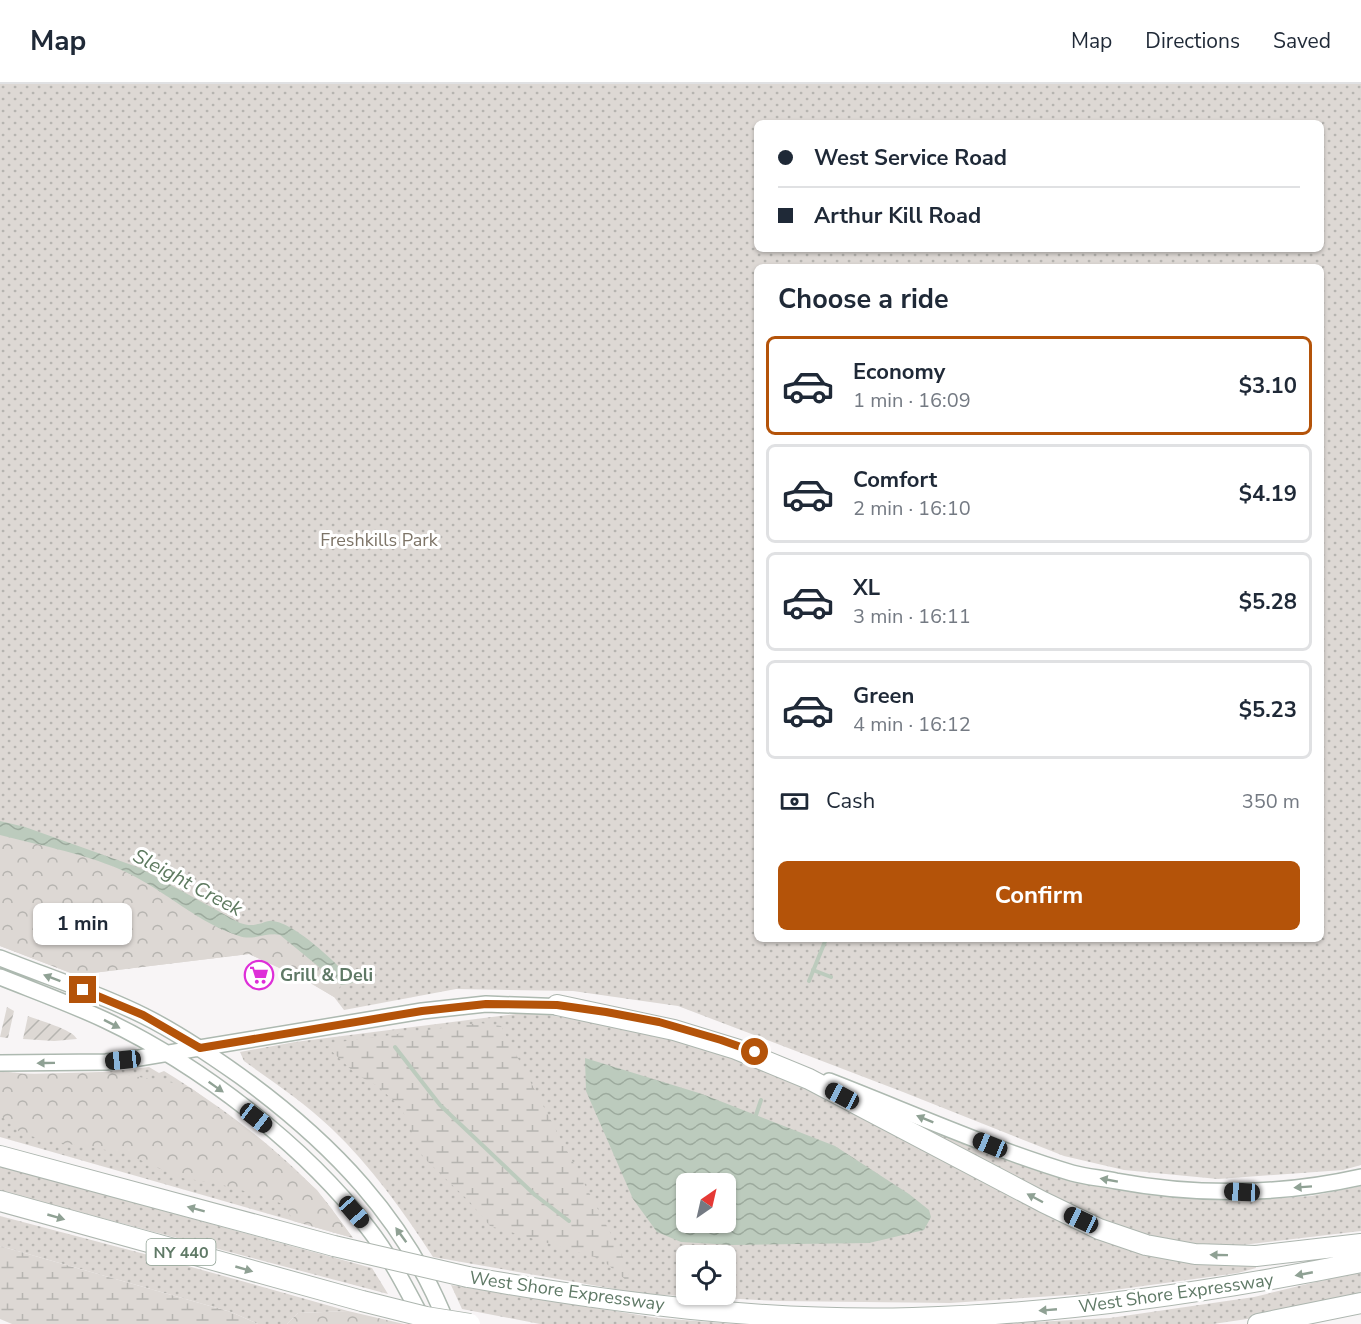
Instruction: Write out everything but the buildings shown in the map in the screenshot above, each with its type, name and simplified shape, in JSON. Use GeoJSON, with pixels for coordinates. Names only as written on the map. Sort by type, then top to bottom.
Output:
{"type":"FeatureCollection","features":[{"type":"Feature","properties":{"kind":"highway"},"geometry":{"type":"LineString","coordinates":[[557,1005],[674,1030],[736,1049],[809,1078],[1043,1202],[1099,1229],[1146,1245],[1195,1254],[1256,1256],[1361,1244]]}},
{"type":"Feature","properties":{"kind":"highway","name":"West Shore Expressway"},"geometry":{"type":"LineString","coordinates":[[0,1156],[334,1246],[468,1277],[562,1294],[659,1306],[776,1316],[912,1318],[1047,1311],[1178,1296],[1361,1262]]}},
{"type":"Feature","properties":{"kind":"highway","name":"NY 440"},"geometry":{"type":"LineString","coordinates":[[0,1201],[362,1301],[426,1317],[470,1324]]}},
{"type":"Feature","properties":{"kind":"highway"},"geometry":{"type":"LineString","coordinates":[[1258,1324],[1361,1303]]}},
{"type":"Feature","properties":{"kind":"street"},"geometry":{"type":"LineString","coordinates":[[0,958],[143,1015],[200,1048],[282,1106],[328,1147],[373,1196],[406,1241],[435,1293],[447,1324]]}},
{"type":"Feature","properties":{"kind":"street"},"geometry":{"type":"LineString","coordinates":[[0,977],[105,1020],[167,1054],[223,1092],[288,1143],[326,1178],[369,1229],[425,1324]]}},
{"type":"Feature","properties":{"kind":"street"},"geometry":{"type":"LineString","coordinates":[[0,1063],[106,1062],[167,1054],[422,1011],[486,1004],[557,1005],[659,1022],[721,1040],[990,1145],[1074,1173],[1154,1188],[1242,1192],[1323,1185],[1361,1177]]}},
{"type":"Feature","properties":{"kind":"green space","name":"Freshkills Park"},"geometry":{"type":"Polygon","coordinates":[[[0,84],[1361,84],[1361,1165],[1343,1170],[1218,1179],[1124,1170],[1064,1156],[678,1006],[573,991],[456,989],[344,1010],[334,997],[306,980],[249,954],[76,975],[0,946],[0,84]]]}},
{"type":"Feature","properties":{"kind":"green space"},"geometry":{"type":"Polygon","coordinates":[[[0,835],[113,866],[142,881],[209,923],[239,936],[249,938],[280,935],[341,985],[334,997],[305,980],[249,954],[76,975],[0,946],[0,835]]]}},
{"type":"Feature","properties":{"kind":"green space"},"geometry":{"type":"Polygon","coordinates":[[[7,1007],[14,1011],[8,1038],[0,1037],[7,1007]]]}},
{"type":"Feature","properties":{"kind":"green space"},"geometry":{"type":"Polygon","coordinates":[[[531,1012],[662,1034],[762,1069],[880,1122],[1105,1236],[1255,1262],[1256,1268],[1238,1273],[1085,1294],[950,1303],[779,1301],[736,1299],[736,1245],[676,1245],[676,1296],[643,1294],[433,1257],[386,1190],[346,1143],[311,1110],[244,1061],[240,1052],[295,1042],[531,1012]]]}},
{"type":"Feature","properties":{"kind":"green space"},"geometry":{"type":"Polygon","coordinates":[[[28,1016],[69,1032],[77,1039],[54,1041],[23,1039],[28,1016]]]}},
{"type":"Feature","properties":{"kind":"green space"},"geometry":{"type":"Polygon","coordinates":[[[480,1023],[501,1026],[621,1253],[633,1286],[601,1259],[490,1226],[469,1201],[423,1157],[401,1107],[376,1085],[357,1075],[324,1044],[480,1023]]]}},
{"type":"Feature","properties":{"kind":"green space"},"geometry":{"type":"Polygon","coordinates":[[[149,1067],[159,1073],[164,1071],[184,1083],[264,1141],[316,1190],[353,1238],[0,1137],[0,1071],[56,1074],[149,1067]]]}},
{"type":"Feature","properties":{"kind":"green space"},"geometry":{"type":"Polygon","coordinates":[[[0,1072],[25,1074],[105,1072],[166,1081],[191,1088],[265,1143],[317,1190],[353,1238],[293,1221],[285,1205],[262,1196],[215,1183],[182,1178],[124,1153],[22,1134],[0,1115],[0,1072]]]}},
{"type":"Feature","properties":{"kind":"green space"},"geometry":{"type":"Polygon","coordinates":[[[924,1124],[1047,1173],[1133,1192],[1233,1201],[1311,1196],[1361,1186],[1361,1231],[1234,1246],[1172,1245],[1119,1230],[923,1130],[924,1124]]]}},
{"type":"Feature","properties":{"kind":"green space"},"geometry":{"type":"Polygon","coordinates":[[[0,1166],[372,1268],[388,1294],[0,1191],[0,1166]]]}},
{"type":"Feature","properties":{"kind":"green space"},"geometry":{"type":"Polygon","coordinates":[[[0,1216],[348,1311],[298,1313],[287,1324],[258,1324],[231,1312],[0,1246],[0,1216]]]}},
{"type":"Feature","properties":{"kind":"green space"},"geometry":{"type":"Polygon","coordinates":[[[0,1246],[231,1312],[258,1324],[12,1324],[0,1319],[0,1246]]]}},
{"type":"Feature","properties":{"kind":"green space"},"geometry":{"type":"Polygon","coordinates":[[[1361,1271],[1361,1295],[1254,1318],[1213,1324],[998,1324],[1110,1318],[1254,1297],[1361,1271]]]}},
{"type":"Feature","properties":{"kind":"green space"},"geometry":{"type":"Polygon","coordinates":[[[451,1285],[658,1318],[734,1324],[540,1324],[462,1309],[451,1285]]]}},
{"type":"Feature","properties":{"kind":"green space"},"geometry":{"type":"Polygon","coordinates":[[[348,1311],[404,1324],[287,1324],[298,1313],[348,1311]]]}},
{"type":"Feature","properties":{"kind":"water"},"geometry":{"type":"Polygon","coordinates":[[[0,821],[25,827],[140,868],[240,923],[254,925],[270,921],[281,923],[316,946],[353,983],[341,985],[280,935],[244,937],[224,930],[113,866],[0,835],[0,821]]]}},
{"type":"Feature","properties":{"kind":"water"},"geometry":{"type":"Polygon","coordinates":[[[585,1058],[702,1094],[835,1146],[909,1194],[929,1210],[931,1217],[924,1230],[869,1243],[733,1245],[681,1242],[657,1232],[633,1199],[586,1091],[585,1058]]]}},
{"type":"Feature","properties":{"kind":"waterway"},"geometry":{"type":"LineString","coordinates":[[809,981],[825,942]]}},
{"type":"Feature","properties":{"kind":"waterway"},"geometry":{"type":"LineString","coordinates":[[813,970],[831,977]]}},
{"type":"Feature","properties":{"kind":"waterway","name":"Sleight Creek"},"geometry":{"type":"LineString","coordinates":[[395,1047],[440,1105],[535,1195],[569,1221]]}},
{"type":"Feature","properties":{"kind":"waterway"},"geometry":{"type":"LineString","coordinates":[[756,1115],[761,1100]]}},
{"type":"Feature","properties":{"kind":"place","name":"Grill & Deli"},"geometry":{"type":"Point","coordinates":[259,975]}},
{"type":"Feature","properties":{"kind":"route"},"geometry":{"type":"LineString","coordinates":[[83,990],[143,1015],[200,1048],[422,1011],[486,1004],[557,1005],[606,1012],[659,1022],[755,1052]]}}]}
